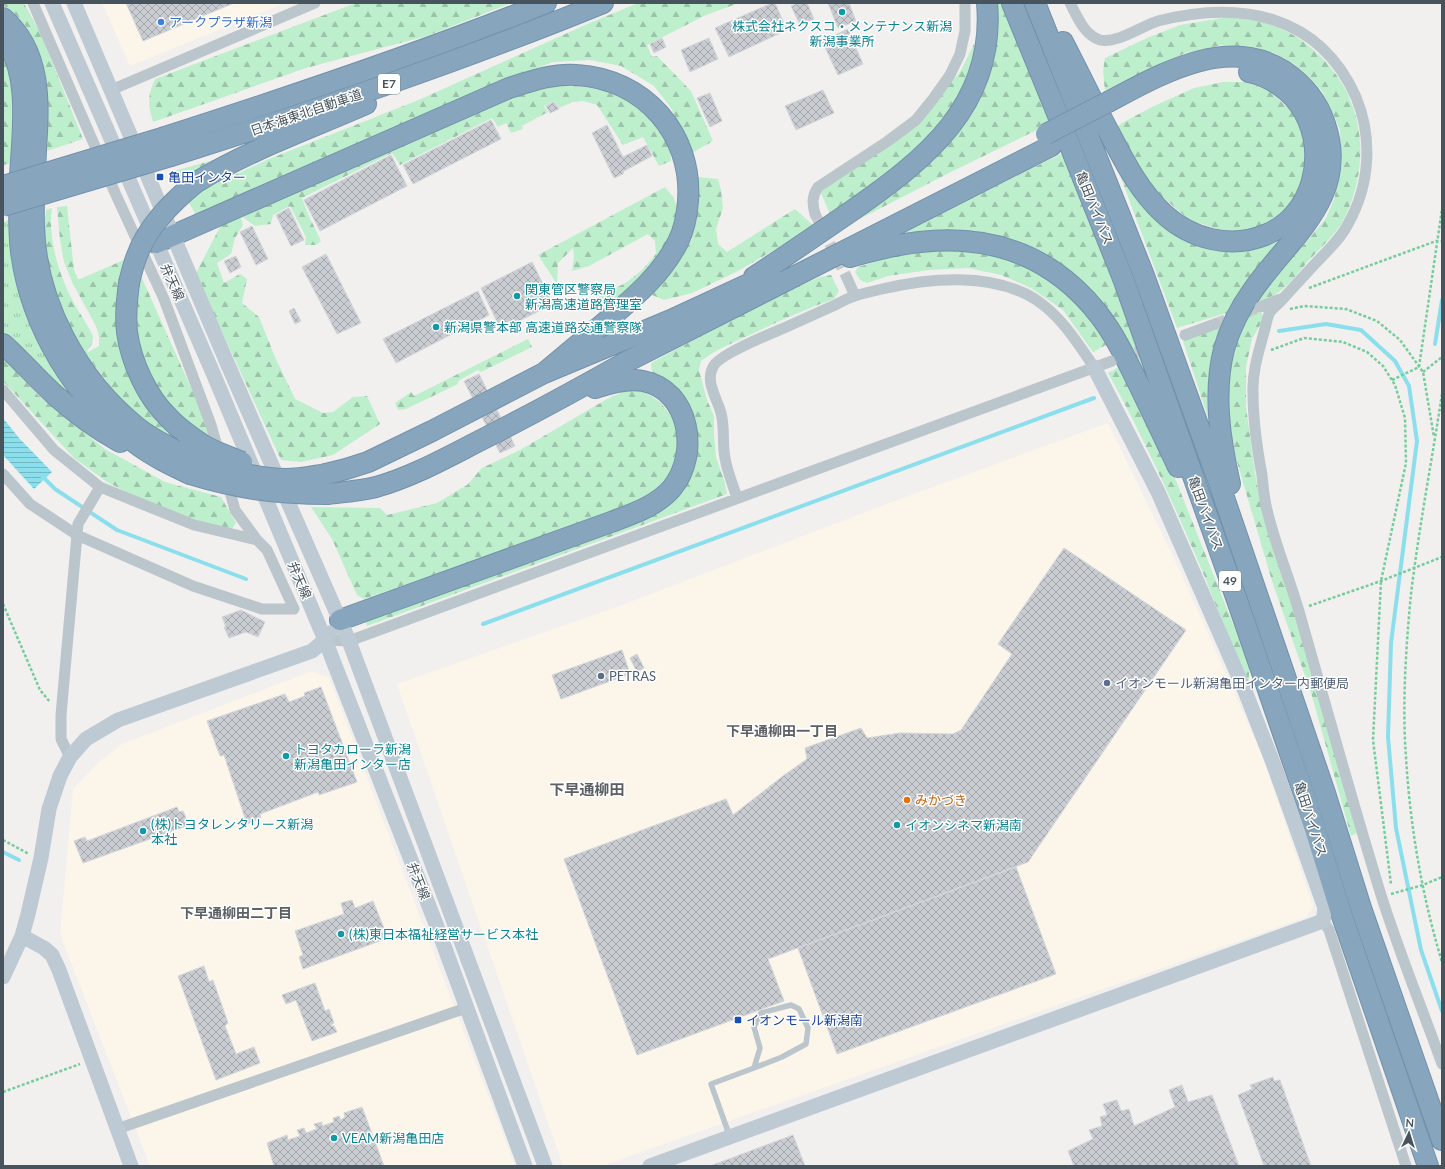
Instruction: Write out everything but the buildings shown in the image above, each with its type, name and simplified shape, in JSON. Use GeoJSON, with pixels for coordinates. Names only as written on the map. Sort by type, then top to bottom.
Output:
{"type":"FeatureCollection","features":[{"type":"Feature","properties":{"kind":"highway","name":"日本海東北自動車道"},"geometry":{"type":"LineString","coordinates":[[163,134],[360,72],[546,3]]}},
{"type":"Feature","properties":{"kind":"highway","name":"日本海東北自動車道"},"geometry":{"type":"LineString","coordinates":[[3,206],[171,156],[358,94],[530,33],[603,3]]}},
{"type":"Feature","properties":{"kind":"highway"},"geometry":{"type":"LineString","coordinates":[[733,292],[887,186],[942,138],[964,106],[979,74],[987,39],[987,3]]}},
{"type":"Feature","properties":{"kind":"highway","name":"亀田バイパス"},"geometry":{"type":"LineString","coordinates":[[1012,3],[1124,281],[1306,800],[1342,916],[1428,1166]]}},
{"type":"Feature","properties":{"kind":"highway","name":"亀田バイパス"},"geometry":{"type":"LineString","coordinates":[[1035,3],[1143,273],[1218,480],[1325,793],[1362,911],[1442,1140]]}},
{"type":"Feature","properties":{"kind":"highway"},"geometry":{"type":"LineString","coordinates":[[1044,3],[1105,125],[1130,170],[1151,202],[1178,225],[1197,235],[1223,242],[1238,242],[1252,239],[1272,231],[1288,219],[1305,198],[1310,187],[1316,159],[1315,145],[1312,131],[1300,106],[1280,86],[1254,73],[1225,70],[1209,72],[1112,107]]}},
{"type":"Feature","properties":{"kind":"highway"},"geometry":{"type":"LineString","coordinates":[[3,18],[17,32],[25,45],[35,74],[38,108],[34,227],[39,269],[52,312],[61,333],[86,373],[119,411],[138,428],[160,442],[196,459],[238,473],[263,477],[286,479],[326,474],[368,462],[432,431],[544,373],[671,320],[733,292],[1049,140]]}},
{"type":"Feature","properties":{"kind":"highway"},"geometry":{"type":"LineString","coordinates":[[530,33],[366,105],[250,153],[221,167],[195,183],[177,198],[160,216],[146,236],[136,258],[129,283],[126,307],[127,332],[132,355],[153,399],[168,418],[185,433],[196,459],[218,482],[245,489],[293,494],[328,494],[354,492],[400,479],[445,458],[559,400],[626,362],[777,285],[1112,107],[1151,80],[1197,62],[1216,58],[1234,57],[1252,59],[1282,70],[1295,79],[1316,103],[1328,132],[1331,163],[1329,178],[1324,193],[1310,220],[1253,290],[1241,309],[1232,328],[1224,349],[1218,391],[1220,434],[1238,513],[1315,752],[1325,793]]}},
{"type":"Feature","properties":{"kind":"highway"},"geometry":{"type":"LineString","coordinates":[[3,38],[13,55],[22,84],[24,122],[20,206],[21,252],[30,293],[45,333],[54,352],[67,372],[86,396],[116,428],[135,443],[154,455],[196,459]]}},
{"type":"Feature","properties":{"kind":"highway"},"geometry":{"type":"LineString","coordinates":[[165,239],[515,86],[555,75],[596,77],[616,83],[651,105],[675,136],[682,152],[687,170],[689,188],[684,224],[679,240],[671,255],[642,290],[544,373]]}},
{"type":"Feature","properties":{"kind":"highway"},"geometry":{"type":"LineString","coordinates":[[3,174],[50,164],[163,134]]}},
{"type":"Feature","properties":{"kind":"highway"},"geometry":{"type":"LineString","coordinates":[[3,186],[163,134]]}},
{"type":"Feature","properties":{"kind":"highway"},"geometry":{"type":"LineString","coordinates":[[777,285],[854,256],[904,244],[926,241],[969,241],[1006,248],[1041,263],[1073,286],[1087,301],[1113,336],[1158,425],[1237,600]]}},
{"type":"Feature","properties":{"kind":"highway"},"geometry":{"type":"LineString","coordinates":[[3,344],[55,396],[79,416],[105,434],[156,460],[196,459]]}},
{"type":"Feature","properties":{"kind":"highway"},"geometry":{"type":"LineString","coordinates":[[340,620],[630,514],[663,497],[672,488],[686,464],[688,451],[687,428],[678,406],[662,389],[643,381],[620,381],[606,384],[559,400]]}},
{"type":"Feature","properties":{"kind":"street"},"geometry":{"type":"LineString","coordinates":[[3,474],[30,504],[77,535],[200,588],[262,609],[294,609],[268,550],[257,540],[234,510],[211,425],[164,300],[116,195],[33,3]]}},
{"type":"Feature","properties":{"kind":"street","name":"弁天線"},"geometry":{"type":"LineString","coordinates":[[52,3],[165,239],[349,641],[545,1166]]}},
{"type":"Feature","properties":{"kind":"street","name":"弁天線"},"geometry":{"type":"LineString","coordinates":[[74,3],[111,90],[216,380],[325,640],[433,917],[525,1166]]}},
{"type":"Feature","properties":{"kind":"street"},"geometry":{"type":"LineString","coordinates":[[111,90],[315,3]]}},
{"type":"Feature","properties":{"kind":"street"},"geometry":{"type":"LineString","coordinates":[[815,214],[812,204],[813,194],[818,186],[888,141],[916,120],[950,75],[960,54],[965,31],[965,3]]}},
{"type":"Feature","properties":{"kind":"street"},"geometry":{"type":"LineString","coordinates":[[1070,3],[1083,26],[1092,36],[1103,41],[1117,38],[1177,15],[1199,10],[1232,9],[1268,15],[1291,24],[1313,39],[1330,55],[1344,75],[1362,114],[1367,135],[1367,158],[1364,181],[1348,225],[1332,246],[1270,312],[1258,355],[1252,390],[1256,441],[1267,510],[1299,610],[1336,744],[1382,898],[1442,1064]]}},
{"type":"Feature","properties":{"kind":"street"},"geometry":{"type":"LineString","coordinates":[[847,278],[855,296]]}},
{"type":"Feature","properties":{"kind":"street"},"geometry":{"type":"LineString","coordinates":[[737,498],[725,460],[721,413],[711,387],[710,375],[713,365],[724,356],[855,296],[902,285],[933,281],[962,280],[982,282],[1011,289],[1034,299],[1055,315],[1073,336],[1094,367],[1158,492],[1245,691],[1275,768],[1325,908],[1323,921],[1329,930],[1406,1166]]}},
{"type":"Feature","properties":{"kind":"street"},"geometry":{"type":"LineString","coordinates":[[1260,307],[1283,298]]}},
{"type":"Feature","properties":{"kind":"street"},"geometry":{"type":"LineString","coordinates":[[1185,335],[1215,324]]}},
{"type":"Feature","properties":{"kind":"street"},"geometry":{"type":"LineString","coordinates":[[325,640],[349,641],[1112,361]]}},
{"type":"Feature","properties":{"kind":"street"},"geometry":{"type":"LineString","coordinates":[[3,390],[54,450],[98,490],[194,525],[257,540]]}},
{"type":"Feature","properties":{"kind":"street"},"geometry":{"type":"LineString","coordinates":[[70,757],[61,739],[61,715],[78,524],[98,490]]}},
{"type":"Feature","properties":{"kind":"street"},"geometry":{"type":"LineString","coordinates":[[3,977],[22,936],[35,888],[49,809],[60,776],[70,757],[86,739],[118,720],[312,651],[325,640],[340,620]]}},
{"type":"Feature","properties":{"kind":"street"},"geometry":{"type":"LineString","coordinates":[[650,1166],[1323,921]]}},
{"type":"Feature","properties":{"kind":"street"},"geometry":{"type":"LineString","coordinates":[[22,936],[44,948],[52,955],[59,970],[131,1166]]}},
{"type":"Feature","properties":{"kind":"street"},"geometry":{"type":"LineString","coordinates":[[117,1129],[466,1008]]}},
{"type":"Feature","properties":{"kind":"lane"},"geometry":{"type":"LineString","coordinates":[[730,1137],[711,1084],[754,1068],[782,1057],[806,1044],[808,1028],[798,1009],[791,1005],[761,1013],[754,1027],[760,1048],[754,1068]]}},
{"type":"Feature","properties":{"kind":"path"},"geometry":{"type":"LineString","coordinates":[[1420,366],[1436,241],[1442,209]]}},
{"type":"Feature","properties":{"kind":"path"},"geometry":{"type":"LineString","coordinates":[[1283,298],[1436,241],[1442,241]]}},
{"type":"Feature","properties":{"kind":"path"},"geometry":{"type":"LineString","coordinates":[[1270,312],[1304,306],[1346,310],[1376,321],[1400,340],[1423,372],[1435,441]]}},
{"type":"Feature","properties":{"kind":"path"},"geometry":{"type":"LineString","coordinates":[[1258,355],[1304,338],[1343,342],[1367,352],[1384,366],[1395,385],[1405,418],[1406,463],[1380,581],[1372,740],[1391,886]]}},
{"type":"Feature","properties":{"kind":"path"},"geometry":{"type":"LineString","coordinates":[[1423,372],[1442,357]]}},
{"type":"Feature","properties":{"kind":"path"},"geometry":{"type":"LineString","coordinates":[[1392,380],[1420,366]]}},
{"type":"Feature","properties":{"kind":"path"},"geometry":{"type":"LineString","coordinates":[[1442,394],[1415,567],[1406,658],[1406,757],[1412,819],[1423,885],[1434,936],[1442,962]]}},
{"type":"Feature","properties":{"kind":"path"},"geometry":{"type":"LineString","coordinates":[[1299,610],[1387,579],[1442,557]]}},
{"type":"Feature","properties":{"kind":"path"},"geometry":{"type":"LineString","coordinates":[[3,604],[40,690],[61,715]]}},
{"type":"Feature","properties":{"kind":"path"},"geometry":{"type":"LineString","coordinates":[[3,840],[26,853],[41,858]]}},
{"type":"Feature","properties":{"kind":"path"},"geometry":{"type":"LineString","coordinates":[[1398,891],[1423,885],[1442,878]]}},
{"type":"Feature","properties":{"kind":"path"},"geometry":{"type":"LineString","coordinates":[[3,1092],[91,1060]]}},
{"type":"Feature","properties":{"kind":"shaded area"},"geometry":{"type":"Polygon","coordinates":[[[102,3],[285,3],[130,66],[102,3]]]}},
{"type":"Feature","properties":{"kind":"shaded area","name":"イオンモール新潟南"},"geometry":{"type":"Polygon","coordinates":[[[1108,423],[1180,571],[1262,755],[1313,906],[1307,917],[602,1166],[563,1166],[397,684],[622,605],[900,499],[1108,423]]]}},
{"type":"Feature","properties":{"kind":"shaded area"},"geometry":{"type":"Polygon","coordinates":[[[312,671],[329,678],[515,1166],[150,1166],[60,934],[73,789],[99,762],[122,744],[312,671]]]}},
{"type":"Feature","properties":{"kind":"green space"},"geometry":{"type":"Polygon","coordinates":[[[3,3],[24,3],[41,34],[83,139],[47,151],[48,103],[45,72],[41,57],[27,28],[3,5],[3,3]]]}},
{"type":"Feature","properties":{"kind":"green space"},"geometry":{"type":"Polygon","coordinates":[[[356,3],[511,3],[427,36],[306,68],[153,122],[149,100],[155,79],[356,3]]]}},
{"type":"Feature","properties":{"kind":"green space"},"geometry":{"type":"Polygon","coordinates":[[[638,3],[739,3],[706,15],[647,45],[652,57],[657,56],[691,91],[713,141],[692,153],[671,108],[654,86],[621,66],[590,60],[553,62],[524,73],[197,217],[188,201],[194,194],[269,159],[421,99],[585,25],[638,3]]]}},
{"type":"Feature","properties":{"kind":"green space"},"geometry":{"type":"Polygon","coordinates":[[[995,3],[1001,3],[1053,122],[848,225],[847,221],[967,116],[995,3]]]}},
{"type":"Feature","properties":{"kind":"green space"},"geometry":{"type":"Polygon","coordinates":[[[1228,17],[1267,23],[1300,39],[1310,47],[1335,73],[1346,91],[1354,110],[1359,131],[1359,173],[1354,194],[1346,215],[1334,233],[1290,282],[1279,292],[1260,302],[1263,320],[1252,339],[1246,367],[1246,407],[1256,479],[1263,513],[1294,611],[1357,833],[1351,836],[1312,696],[1272,581],[1235,455],[1227,388],[1234,341],[1262,291],[1326,218],[1334,199],[1342,165],[1340,130],[1322,91],[1307,75],[1293,63],[1276,54],[1255,47],[1222,45],[1185,53],[1105,91],[1103,71],[1105,58],[1147,38],[1180,25],[1228,17]]]}},
{"type":"Feature","properties":{"kind":"green space"},"geometry":{"type":"Polygon","coordinates":[[[974,44],[975,58],[960,97],[947,118],[931,137],[893,170],[830,214],[820,191],[916,126],[960,72],[974,44]]]}},
{"type":"Feature","properties":{"kind":"green space"},"geometry":{"type":"Polygon","coordinates":[[[3,52],[14,75],[12,163],[3,165],[3,52]]]}},
{"type":"Feature","properties":{"kind":"green space"},"geometry":{"type":"Polygon","coordinates":[[[1223,82],[1246,82],[1271,92],[1293,113],[1306,137],[1307,169],[1298,193],[1283,213],[1259,229],[1231,233],[1189,220],[1158,193],[1143,174],[1118,126],[1152,107],[1194,88],[1223,82]]]}},
{"type":"Feature","properties":{"kind":"green space"},"geometry":{"type":"Polygon","coordinates":[[[558,85],[585,87],[610,92],[643,110],[657,128],[670,149],[671,161],[659,166],[643,137],[623,145],[597,105],[583,101],[573,102],[559,108],[555,101],[544,106],[548,112],[522,126],[523,129],[511,133],[506,123],[498,127],[492,118],[400,165],[392,153],[302,198],[321,241],[316,245],[305,245],[306,237],[290,206],[273,215],[271,224],[255,226],[241,216],[481,109],[533,90],[558,85]]]}},
{"type":"Feature","properties":{"kind":"green space"},"geometry":{"type":"Polygon","coordinates":[[[1065,152],[1152,386],[1148,388],[1061,266],[906,239],[903,232],[1065,152]]]}},
{"type":"Feature","properties":{"kind":"green space"},"geometry":{"type":"Polygon","coordinates":[[[232,155],[180,184],[174,171],[232,155]]]}},
{"type":"Feature","properties":{"kind":"green space"},"geometry":{"type":"Polygon","coordinates":[[[1115,162],[1187,238],[1291,228],[1230,312],[1177,328],[1115,162]]]}},
{"type":"Feature","properties":{"kind":"green space"},"geometry":{"type":"Polygon","coordinates":[[[698,177],[718,179],[723,208],[716,229],[718,244],[727,252],[795,209],[813,225],[802,234],[736,272],[692,293],[664,300],[652,295],[672,271],[692,239],[697,206],[698,177]]]}},
{"type":"Feature","properties":{"kind":"green space"},"geometry":{"type":"Polygon","coordinates":[[[665,187],[674,198],[678,211],[671,234],[663,250],[647,274],[622,298],[599,312],[597,298],[627,282],[642,270],[656,254],[655,241],[648,234],[589,266],[572,271],[574,257],[573,248],[558,263],[557,284],[538,255],[665,187]]]}},
{"type":"Feature","properties":{"kind":"green space"},"geometry":{"type":"Polygon","coordinates":[[[67,206],[74,270],[78,279],[126,259],[118,300],[117,336],[128,370],[187,448],[135,414],[112,388],[75,341],[55,291],[46,249],[44,229],[46,210],[52,208],[51,232],[60,271],[70,295],[93,337],[92,344],[87,351],[88,352],[99,346],[99,336],[96,326],[73,284],[64,262],[57,207],[67,206]]]}},
{"type":"Feature","properties":{"kind":"green space"},"geometry":{"type":"Polygon","coordinates":[[[231,214],[241,218],[243,225],[235,238],[231,254],[217,263],[224,283],[240,274],[247,279],[242,303],[259,317],[275,357],[295,399],[323,413],[333,412],[353,397],[367,396],[380,424],[333,455],[301,462],[281,460],[201,286],[196,273],[222,223],[231,214]]]}},
{"type":"Feature","properties":{"kind":"green space"},"geometry":{"type":"Polygon","coordinates":[[[12,219],[26,309],[43,353],[68,390],[65,397],[3,333],[3,222],[12,219]]]}},
{"type":"Feature","properties":{"kind":"green space"},"geometry":{"type":"Polygon","coordinates":[[[963,249],[996,252],[1034,266],[1058,283],[1089,317],[1106,345],[1093,352],[1063,310],[1031,288],[1001,275],[968,268],[929,270],[888,276],[867,283],[860,280],[855,272],[858,267],[906,252],[963,249]]]}},
{"type":"Feature","properties":{"kind":"green space"},"geometry":{"type":"Polygon","coordinates":[[[831,275],[839,291],[834,299],[793,315],[732,343],[701,361],[699,370],[707,400],[714,416],[716,457],[727,494],[367,626],[365,619],[676,495],[687,483],[699,442],[695,421],[684,399],[670,381],[652,373],[651,363],[763,302],[820,277],[831,275]]]}},
{"type":"Feature","properties":{"kind":"green space"},"geometry":{"type":"Polygon","coordinates":[[[141,276],[200,408],[213,442],[188,427],[158,390],[144,363],[138,342],[135,316],[136,291],[141,276]]]}},
{"type":"Feature","properties":{"kind":"green space"},"geometry":{"type":"Polygon","coordinates":[[[1230,321],[1215,424],[1210,424],[1183,341],[1230,321]]]}},
{"type":"Feature","properties":{"kind":"green space"},"geometry":{"type":"Polygon","coordinates":[[[528,339],[532,347],[481,372],[478,370],[458,381],[458,384],[406,409],[398,410],[395,403],[411,392],[414,396],[528,339]]]}},
{"type":"Feature","properties":{"kind":"green space"},"geometry":{"type":"Polygon","coordinates":[[[3,357],[38,395],[105,449],[165,482],[221,497],[236,523],[231,530],[219,529],[138,498],[107,482],[74,458],[3,381],[3,357]]]}},
{"type":"Feature","properties":{"kind":"green space"},"geometry":{"type":"Polygon","coordinates":[[[1121,366],[1158,437],[1179,488],[1249,664],[1249,681],[1170,498],[1147,448],[1108,373],[1121,366]]]}},
{"type":"Feature","properties":{"kind":"green space"},"geometry":{"type":"Polygon","coordinates":[[[625,391],[643,391],[660,402],[675,421],[678,439],[678,455],[670,474],[653,491],[625,508],[364,599],[357,595],[332,539],[311,507],[380,508],[387,515],[437,503],[467,485],[482,468],[520,450],[607,399],[625,391]]]}},
{"type":"Feature","properties":{"kind":"water"},"geometry":{"type":"Polygon","coordinates":[[[3,418],[19,438],[52,472],[34,489],[3,455],[3,418]]]}},
{"type":"Feature","properties":{"kind":"waterway"},"geometry":{"type":"LineString","coordinates":[[1435,344],[1442,300]]}},
{"type":"Feature","properties":{"kind":"waterway"},"geometry":{"type":"LineString","coordinates":[[1279,331],[1326,324],[1361,330],[1395,361],[1409,386],[1417,441],[1391,643],[1388,737],[1396,828],[1421,950],[1442,1011]]}},
{"type":"Feature","properties":{"kind":"waterway"},"geometry":{"type":"LineString","coordinates":[[483,624],[1094,398]]}},
{"type":"Feature","properties":{"kind":"waterway"},"geometry":{"type":"LineString","coordinates":[[41,475],[55,489],[117,530],[246,579]]}},
{"type":"Feature","properties":{"kind":"waterway"},"geometry":{"type":"LineString","coordinates":[[3,852],[19,860]]}},
{"type":"Feature","properties":{"kind":"tunnel"},"geometry":{"type":"LineString","coordinates":[[815,214],[847,278]]}},
{"type":"Feature","properties":{"kind":"tunnel"},"geometry":{"type":"LineString","coordinates":[[1215,324],[1260,307]]}},
{"type":"Feature","properties":{"kind":"tunnel"},"geometry":{"type":"LineString","coordinates":[[1120,358],[1185,335]]}},
{"type":"Feature","properties":{"kind":"place","name":"株式会社ネクスコ・メンテナンス新潟 新潟事業所"},"geometry":{"type":"Point","coordinates":[842,12]}},
{"type":"Feature","properties":{"kind":"place","name":"アークプラザ新潟"},"geometry":{"type":"Point","coordinates":[161,22]}},
{"type":"Feature","properties":{"kind":"place","name":"亀田インター"},"geometry":{"type":"Point","coordinates":[160,177]}},
{"type":"Feature","properties":{"kind":"place","name":"関東管区警察局 新潟高速道路管理室"},"geometry":{"type":"Point","coordinates":[517,296]}},
{"type":"Feature","properties":{"kind":"place","name":"新潟県警本部 高速道路交通警察隊"},"geometry":{"type":"Point","coordinates":[436,327]}},
{"type":"Feature","properties":{"kind":"place","name":"PETRAS"},"geometry":{"type":"Point","coordinates":[601,676]}},
{"type":"Feature","properties":{"kind":"place","name":"イオンモール新潟亀田インター内郵便局"},"geometry":{"type":"Point","coordinates":[1107,683]}},
{"type":"Feature","properties":{"kind":"place","name":"トヨタカローラ新潟 新潟亀田インター店"},"geometry":{"type":"Point","coordinates":[286,756]}},
{"type":"Feature","properties":{"kind":"place","name":"みかづき"},"geometry":{"type":"Point","coordinates":[907,800]}},
{"type":"Feature","properties":{"kind":"place","name":"イオンシネマ新潟南"},"geometry":{"type":"Point","coordinates":[897,825]}},
{"type":"Feature","properties":{"kind":"place","name":"(株)トヨタレンタリース新潟 本社"},"geometry":{"type":"Point","coordinates":[143,831]}},
{"type":"Feature","properties":{"kind":"place","name":"(株)東日本福祉経営サービス本社"},"geometry":{"type":"Point","coordinates":[341,934]}},
{"type":"Feature","properties":{"kind":"place","name":"イオンモール新潟南"},"geometry":{"type":"Point","coordinates":[738,1020]}},
{"type":"Feature","properties":{"kind":"place","name":"VEAM新潟亀田店"},"geometry":{"type":"Point","coordinates":[334,1138]}},
{"type":"Feature","properties":{"kind":"district","name":"下早通柳田一丁目"},"geometry":{"type":"Point","coordinates":[782,731]}},
{"type":"Feature","properties":{"kind":"district","name":"下早通柳田"},"geometry":{"type":"Point","coordinates":[587,790]}},
{"type":"Feature","properties":{"kind":"district","name":"下早通柳田二丁目"},"geometry":{"type":"Point","coordinates":[236,913]}}]}
